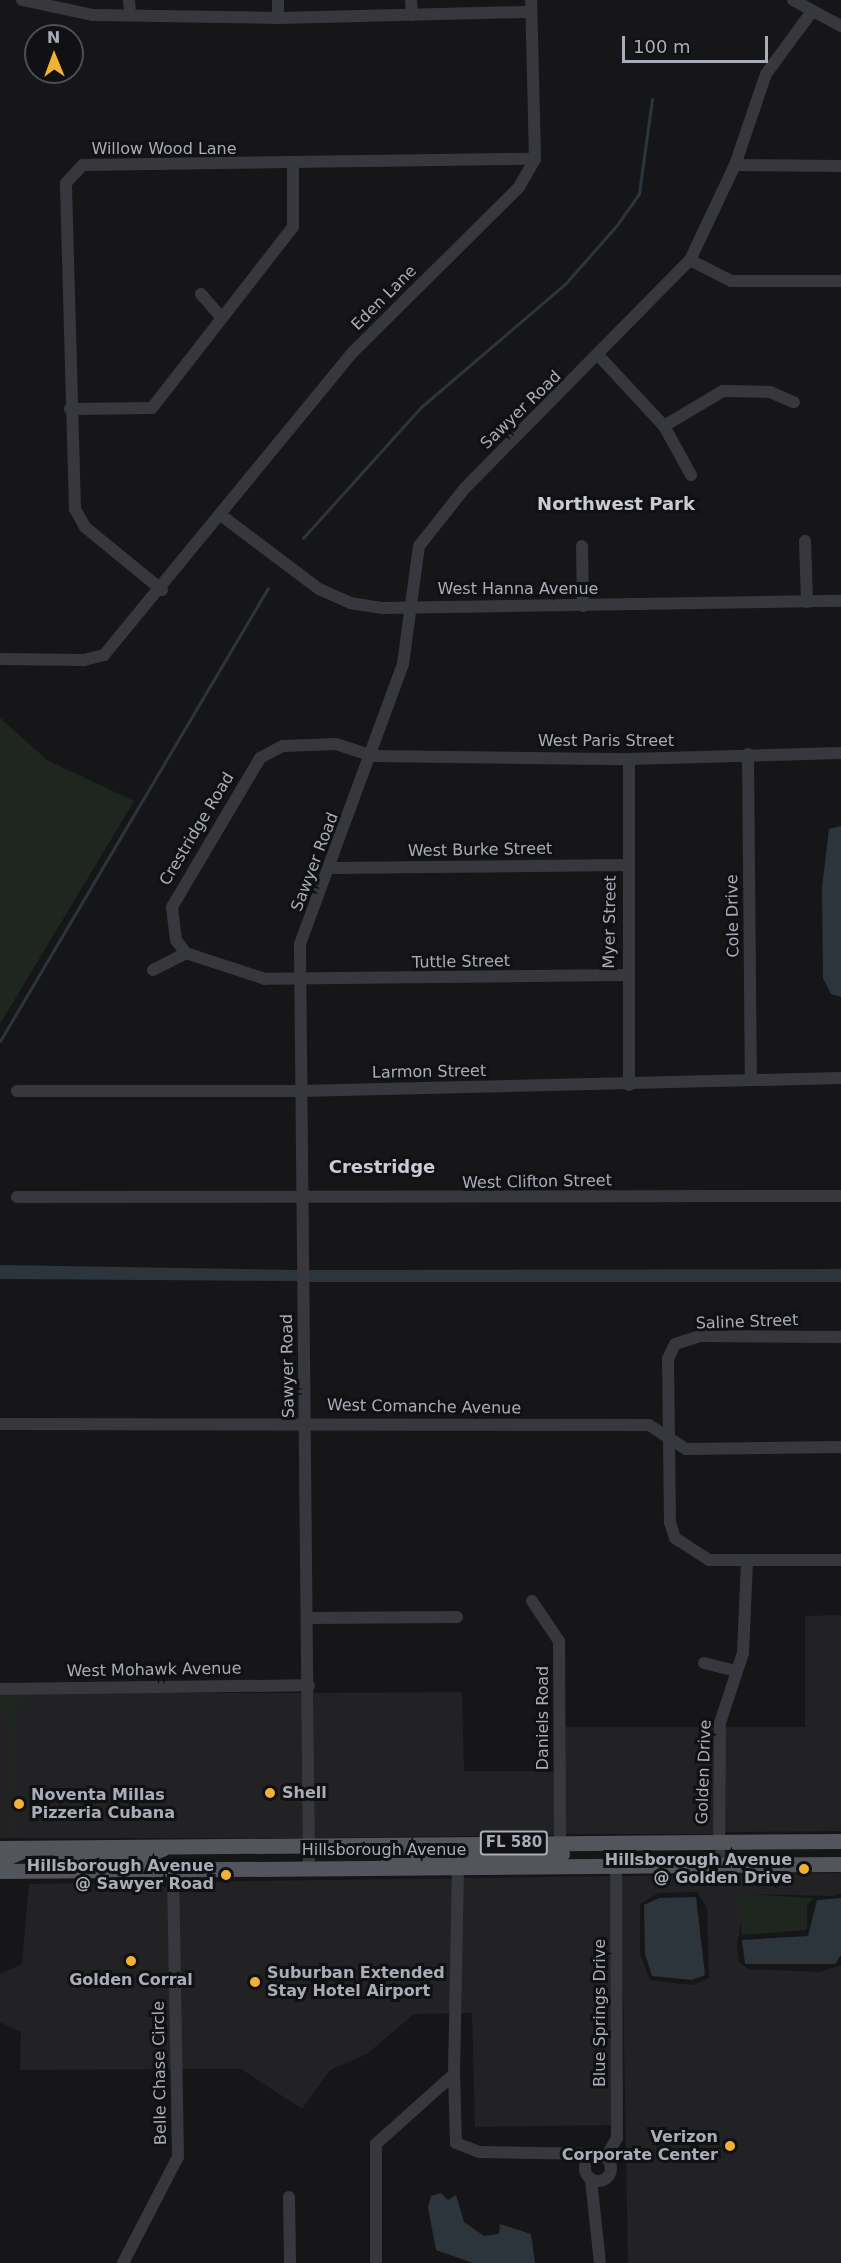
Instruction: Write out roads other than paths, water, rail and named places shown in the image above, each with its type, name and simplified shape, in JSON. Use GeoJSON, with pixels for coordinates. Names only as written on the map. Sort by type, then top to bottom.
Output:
{"type":"FeatureCollection","features":[{"type":"Feature","properties":{"kind":"main road","name":"Hillsborough Avenue"},"geometry":{"type":"LineString","coordinates":[[0,1848],[841,1841]]}},
{"type":"Feature","properties":{"kind":"main road"},"geometry":{"type":"LineString","coordinates":[[377,1868],[396,1858],[459,1856],[480,1843]]}},
{"type":"Feature","properties":{"kind":"main road"},"geometry":{"type":"LineString","coordinates":[[458,1868],[481,1855],[576,1853],[597,1843]]}},
{"type":"Feature","properties":{"kind":"main road"},"geometry":{"type":"LineString","coordinates":[[43,1871],[60,1860],[139,1858],[171,1845]]}},
{"type":"Feature","properties":{"kind":"main road"},"geometry":{"type":"LineString","coordinates":[[0,1861],[29,1848]]}},
{"type":"Feature","properties":{"kind":"main road","name":"Hillsborough Avenue"},"geometry":{"type":"LineString","coordinates":[[0,1871],[841,1864]]}},
{"type":"Feature","properties":{"kind":"street"},"geometry":{"type":"LineString","coordinates":[[22,0],[93,15],[278,18],[411,15],[531,6],[535,159]]}},
{"type":"Feature","properties":{"kind":"street"},"geometry":{"type":"LineString","coordinates":[[129,0],[130,14]]}},
{"type":"Feature","properties":{"kind":"street"},"geometry":{"type":"LineString","coordinates":[[278,0],[278,18]]}},
{"type":"Feature","properties":{"kind":"street"},"geometry":{"type":"LineString","coordinates":[[411,0],[411,15]]}},
{"type":"Feature","properties":{"kind":"street"},"geometry":{"type":"LineString","coordinates":[[793,0],[810,14],[841,26]]}},
{"type":"Feature","properties":{"kind":"street","name":"Sawyer Road"},"geometry":{"type":"LineString","coordinates":[[309,1868],[309,1685],[302,1201],[298,1091],[297,981],[300,944],[332,868],[404,664],[409,606],[420,546],[465,488],[599,356],[690,260],[735,165],[766,74],[810,14]]}},
{"type":"Feature","properties":{"kind":"street","name":"Willow Wood Lane"},"geometry":{"type":"LineString","coordinates":[[162,590],[85,527],[75,509],[70,409],[66,183],[83,165],[292,166],[535,159]]}},
{"type":"Feature","properties":{"kind":"street","name":"Eden Lane"},"geometry":{"type":"LineString","coordinates":[[162,590],[354,351],[519,187],[535,159]]}},
{"type":"Feature","properties":{"kind":"street"},"geometry":{"type":"LineString","coordinates":[[735,165],[841,166]]}},
{"type":"Feature","properties":{"kind":"street"},"geometry":{"type":"LineString","coordinates":[[70,409],[152,408],[220,316],[293,227],[292,166]]}},
{"type":"Feature","properties":{"kind":"street"},"geometry":{"type":"LineString","coordinates":[[690,260],[731,281],[841,281]]}},
{"type":"Feature","properties":{"kind":"street"},"geometry":{"type":"LineString","coordinates":[[201,294],[220,316]]}},
{"type":"Feature","properties":{"kind":"street"},"geometry":{"type":"LineString","coordinates":[[599,356],[664,426],[691,475]]}},
{"type":"Feature","properties":{"kind":"street"},"geometry":{"type":"LineString","coordinates":[[664,426],[723,391],[770,392],[794,402]]}},
{"type":"Feature","properties":{"kind":"street","name":"West Hanna Avenue"},"geometry":{"type":"LineString","coordinates":[[222,516],[319,589],[350,603],[409,606],[583,606],[841,601]]}},
{"type":"Feature","properties":{"kind":"street"},"geometry":{"type":"LineString","coordinates":[[805,541],[807,602]]}},
{"type":"Feature","properties":{"kind":"street"},"geometry":{"type":"LineString","coordinates":[[582,546],[583,606]]}},
{"type":"Feature","properties":{"kind":"street"},"geometry":{"type":"LineString","coordinates":[[0,659],[84,660],[104,655],[162,590]]}},
{"type":"Feature","properties":{"kind":"street","name":"Crestridge Road"},"geometry":{"type":"LineString","coordinates":[[186,953],[176,940],[171,907],[260,758],[283,746],[310,744],[336,744],[372,756]]}},
{"type":"Feature","properties":{"kind":"street","name":"West Paris Street"},"geometry":{"type":"LineString","coordinates":[[372,756],[629,759],[841,753]]}},
{"type":"Feature","properties":{"kind":"street","name":"Cole Drive"},"geometry":{"type":"LineString","coordinates":[[748,754],[751,1078]]}},
{"type":"Feature","properties":{"kind":"street","name":"Myer Street"},"geometry":{"type":"LineString","coordinates":[[629,759],[625,975],[629,1085]]}},
{"type":"Feature","properties":{"kind":"street","name":"West Burke Street"},"geometry":{"type":"LineString","coordinates":[[332,868],[628,865]]}},
{"type":"Feature","properties":{"kind":"street"},"geometry":{"type":"LineString","coordinates":[[153,970],[186,953],[241,974],[297,981]]}},
{"type":"Feature","properties":{"kind":"street","name":"Tuttle Street"},"geometry":{"type":"LineString","coordinates":[[297,981],[625,975]]}},
{"type":"Feature","properties":{"kind":"street","name":"Larmon Street"},"geometry":{"type":"LineString","coordinates":[[17,1090],[298,1091],[708,1085],[751,1078],[841,1078]]}},
{"type":"Feature","properties":{"kind":"street","name":"West Clifton Street"},"geometry":{"type":"LineString","coordinates":[[17,1197],[302,1201],[841,1196]]}},
{"type":"Feature","properties":{"kind":"street","name":"Saline Street"},"geometry":{"type":"LineString","coordinates":[[747,1562],[709,1560],[675,1538],[670,1522],[668,1359],[675,1344],[700,1336],[841,1337]]}},
{"type":"Feature","properties":{"kind":"street","name":"West Comanche Avenue"},"geometry":{"type":"LineString","coordinates":[[0,1424],[305,1422],[649,1425],[686,1449],[841,1447]]}},
{"type":"Feature","properties":{"kind":"street"},"geometry":{"type":"LineString","coordinates":[[747,1562],[841,1560]]}},
{"type":"Feature","properties":{"kind":"street","name":"Golden Drive"},"geometry":{"type":"LineString","coordinates":[[719,1865],[720,1723],[743,1653],[747,1562]]}},
{"type":"Feature","properties":{"kind":"street","name":"Daniels Road"},"geometry":{"type":"LineString","coordinates":[[532,1601],[559,1641],[560,1844]]}},
{"type":"Feature","properties":{"kind":"street"},"geometry":{"type":"LineString","coordinates":[[308,1618],[457,1617]]}},
{"type":"Feature","properties":{"kind":"street"},"geometry":{"type":"LineString","coordinates":[[704,1663],[736,1671]]}},
{"type":"Feature","properties":{"kind":"street","name":"West Mohawk Avenue"},"geometry":{"type":"LineString","coordinates":[[0,1689],[309,1685]]}},
{"type":"Feature","properties":{"kind":"street","name":"Blue Springs Drive"},"geometry":{"type":"LineString","coordinates":[[601,2155],[617,2138],[616,1865]]}},
{"type":"Feature","properties":{"kind":"street"},"geometry":{"type":"LineString","coordinates":[[458,1868],[454,2074],[456,2143],[480,2152],[601,2155]]}},
{"type":"Feature","properties":{"kind":"street","name":"Belle Chase Circle"},"geometry":{"type":"LineString","coordinates":[[123,2263],[178,2157],[173,1870]]}},
{"type":"Feature","properties":{"kind":"street"},"geometry":{"type":"LineString","coordinates":[[376,2263],[376,2144],[454,2074]]}},
{"type":"Feature","properties":{"kind":"street"},"geometry":{"type":"LineString","coordinates":[[591,2180],[606,2178],[601,2155]]}},
{"type":"Feature","properties":{"kind":"street"},"geometry":{"type":"LineString","coordinates":[[600,2263],[588,2162],[601,2155]]}},
{"type":"Feature","properties":{"kind":"street"},"geometry":{"type":"LineString","coordinates":[[289,2197],[290,2263]]}},
{"type":"Feature","properties":{"kind":"waterway"},"geometry":{"type":"LineString","coordinates":[[303,538],[421,407],[566,283],[617,225],[639,193],[652,99]]}},
{"type":"Feature","properties":{"kind":"waterway"},"geometry":{"type":"LineString","coordinates":[[0,1041],[268,588]]}},
{"type":"Feature","properties":{"kind":"waterway"},"geometry":{"type":"LineString","coordinates":[[336,1271],[841,1270]]}},
{"type":"Feature","properties":{"kind":"place","name":"Shell"},"geometry":{"type":"Point","coordinates":[270,1793]}},
{"type":"Feature","properties":{"kind":"place","name":"Noventa Millas Pizzeria Cubana"},"geometry":{"type":"Point","coordinates":[19,1804]}},
{"type":"Feature","properties":{"kind":"place","name":"Hillsborough Avenue @ Golden Drive"},"geometry":{"type":"Point","coordinates":[804,1869]}},
{"type":"Feature","properties":{"kind":"place","name":"Hillsborough Avenue @ Sawyer Road"},"geometry":{"type":"Point","coordinates":[226,1875]}},
{"type":"Feature","properties":{"kind":"place","name":"Golden Corral"},"geometry":{"type":"Point","coordinates":[131,1961]}},
{"type":"Feature","properties":{"kind":"place","name":"Suburban Extended Stay Hotel Airport"},"geometry":{"type":"Point","coordinates":[255,1982]}},
{"type":"Feature","properties":{"kind":"place","name":"Verizon Corporate Center"},"geometry":{"type":"Point","coordinates":[730,2146]}},
{"type":"Feature","properties":{"kind":"district","name":"Northwest Park"},"geometry":{"type":"Point","coordinates":[616,504]}},
{"type":"Feature","properties":{"kind":"district","name":"Crestridge"},"geometry":{"type":"Point","coordinates":[382,1167]}}]}
